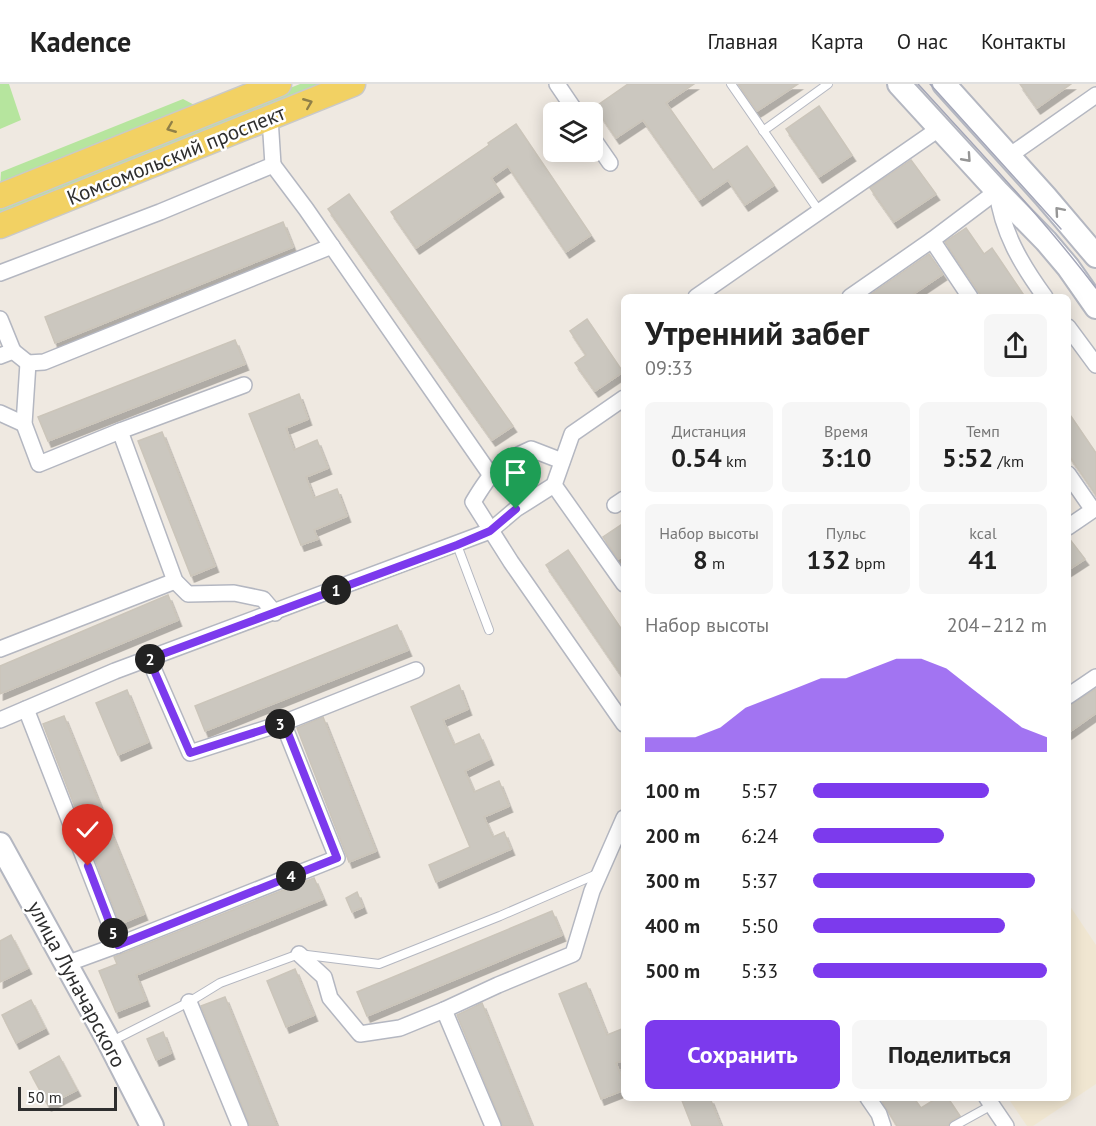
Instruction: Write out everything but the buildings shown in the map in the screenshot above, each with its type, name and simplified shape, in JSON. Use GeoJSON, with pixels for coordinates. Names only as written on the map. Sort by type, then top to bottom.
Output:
{"type":"FeatureCollection","features":[{"type":"Feature","properties":{"kind":"main road","name":"Комсомольский проспект"},"geometry":{"type":"LineString","coordinates":[[0,226],[353,84]]}},
{"type":"Feature","properties":{"kind":"main road"},"geometry":{"type":"LineString","coordinates":[[899,84],[1046,241],[1068,267],[1096,307]]}},
{"type":"Feature","properties":{"kind":"main road"},"geometry":{"type":"LineString","coordinates":[[944,84],[1096,256]]}},
{"type":"Feature","properties":{"kind":"main road","name":"Комсомольский проспект"},"geometry":{"type":"LineString","coordinates":[[0,196],[270,86]]}},
{"type":"Feature","properties":{"kind":"main road","name":"улица Луначарского"},"geometry":{"type":"LineString","coordinates":[[0,844],[109,1042],[152,1126]]}},
{"type":"Feature","properties":{"kind":"street"},"geometry":{"type":"LineString","coordinates":[[557,84],[569,102]]}},
{"type":"Feature","properties":{"kind":"street"},"geometry":{"type":"LineString","coordinates":[[1009,156],[1096,95]]}},
{"type":"Feature","properties":{"kind":"street"},"geometry":{"type":"LineString","coordinates":[[270,118],[273,165],[490,474]]}},
{"type":"Feature","properties":{"kind":"street"},"geometry":{"type":"LineString","coordinates":[[700,294],[940,128]]}},
{"type":"Feature","properties":{"kind":"street"},"geometry":{"type":"LineString","coordinates":[[603,154],[610,164]]}},
{"type":"Feature","properties":{"kind":"street"},"geometry":{"type":"LineString","coordinates":[[0,273],[160,212],[273,165]]}},
{"type":"Feature","properties":{"kind":"street"},"geometry":{"type":"LineString","coordinates":[[854,294],[997,191],[1002,220],[1012,246],[1043,294]]}},
{"type":"Feature","properties":{"kind":"street"},"geometry":{"type":"LineString","coordinates":[[932,240],[968,294]]}},
{"type":"Feature","properties":{"kind":"street"},"geometry":{"type":"LineString","coordinates":[[0,319],[7,354],[28,363],[44,362],[332,246]]}},
{"type":"Feature","properties":{"kind":"street"},"geometry":{"type":"LineString","coordinates":[[1071,331],[1096,365]]}},
{"type":"Feature","properties":{"kind":"street"},"geometry":{"type":"LineString","coordinates":[[28,363],[24,424],[39,464],[244,385]]}},
{"type":"Feature","properties":{"kind":"street"},"geometry":{"type":"LineString","coordinates":[[0,720],[149,659],[490,531],[516,509],[554,485],[572,434],[621,400]]}},
{"type":"Feature","properties":{"kind":"street"},"geometry":{"type":"LineString","coordinates":[[0,412],[24,424]]}},
{"type":"Feature","properties":{"kind":"street"},"geometry":{"type":"LineString","coordinates":[[120,431],[175,581],[188,594],[234,593],[263,599],[275,613]]}},
{"type":"Feature","properties":{"kind":"street"},"geometry":{"type":"LineString","coordinates":[[562,461],[531,449],[510,458],[490,474],[473,502],[490,531],[621,720]]}},
{"type":"Feature","properties":{"kind":"street"},"geometry":{"type":"LineString","coordinates":[[1071,478],[1094,510],[1071,525]]}},
{"type":"Feature","properties":{"kind":"street"},"geometry":{"type":"LineString","coordinates":[[554,485],[621,580]]}},
{"type":"Feature","properties":{"kind":"street"},"geometry":{"type":"LineString","coordinates":[[0,650],[175,581]]}},
{"type":"Feature","properties":{"kind":"street"},"geometry":{"type":"LineString","coordinates":[[149,659],[190,753],[284,723],[416,670]]}},
{"type":"Feature","properties":{"kind":"street"},"geometry":{"type":"LineString","coordinates":[[1071,694],[1096,677]]}},
{"type":"Feature","properties":{"kind":"street"},"geometry":{"type":"LineString","coordinates":[[26,709],[118,945]]}},
{"type":"Feature","properties":{"kind":"street"},"geometry":{"type":"LineString","coordinates":[[66,964],[337,858],[284,723]]}},
{"type":"Feature","properties":{"kind":"street"},"geometry":{"type":"LineString","coordinates":[[299,954],[324,977],[330,998],[360,1034],[400,1028],[573,954],[592,891],[621,825]]}},
{"type":"Feature","properties":{"kind":"street"},"geometry":{"type":"LineString","coordinates":[[189,1002],[240,1126]]}},
{"type":"Feature","properties":{"kind":"street"},"geometry":{"type":"LineString","coordinates":[[444,1010],[493,1126]]}},
{"type":"Feature","properties":{"kind":"street"},"geometry":{"type":"LineString","coordinates":[[870,1101],[879,1114],[883,1126]]}},
{"type":"Feature","properties":{"kind":"street"},"geometry":{"type":"LineString","coordinates":[[990,1102],[1006,1126]]}},
{"type":"Feature","properties":{"kind":"lane"},"geometry":{"type":"LineString","coordinates":[[731,84],[819,211]]}},
{"type":"Feature","properties":{"kind":"lane"},"geometry":{"type":"LineString","coordinates":[[763,131],[828,84]]}},
{"type":"Feature","properties":{"kind":"lane"},"geometry":{"type":"LineString","coordinates":[[457,545],[489,630]]}},
{"type":"Feature","properties":{"kind":"lane"},"geometry":{"type":"LineString","coordinates":[[109,1042],[189,1002],[220,983],[299,954],[379,964],[500,916],[599,873]]}},
{"type":"Feature","properties":{"kind":"lane"},"geometry":{"type":"LineString","coordinates":[[954,1126],[990,1102]]}},
{"type":"Feature","properties":{"kind":"shaded area"},"geometry":{"type":"Polygon","coordinates":[[[1071,908],[1096,945],[1096,1084],[1071,1101],[1071,908]]]}},
{"type":"Feature","properties":{"kind":"shaded area"},"geometry":{"type":"Polygon","coordinates":[[[1010,1101],[1070,1101],[1033,1126],[1027,1126],[1010,1101]]]}},
{"type":"Feature","properties":{"kind":"green space"},"geometry":{"type":"Polygon","coordinates":[[[0,84],[9,84],[21,120],[0,129],[0,84]]]}},
{"type":"Feature","properties":{"kind":"green space"},"geometry":{"type":"Polygon","coordinates":[[[300,84],[337,84],[0,220],[0,205],[300,84]]]}},
{"type":"Feature","properties":{"kind":"green space"},"geometry":{"type":"Polygon","coordinates":[[[183,99],[202,109],[0,189],[1,172],[183,99]]]}},
{"type":"Feature","properties":{"kind":"tram line"},"geometry":{"type":"LineString","coordinates":[[918,84],[1032,209],[1096,288]]}},
{"type":"Feature","properties":{"kind":"tram line"},"geometry":{"type":"LineString","coordinates":[[930,84],[1061,229]]}},
{"type":"Feature","properties":{"kind":"route"},"geometry":{"type":"LineString","coordinates":[[88,866],[118,945],[337,858],[284,723],[190,753],[149,659],[457,545],[490,531],[516,509]]}}]}
